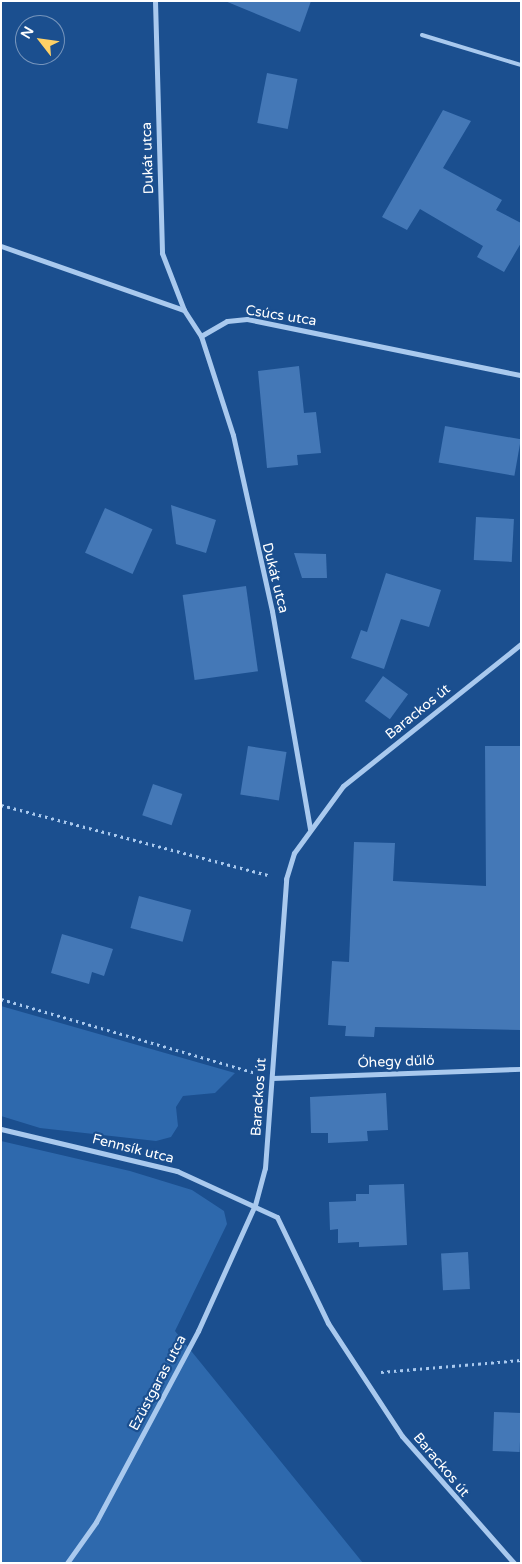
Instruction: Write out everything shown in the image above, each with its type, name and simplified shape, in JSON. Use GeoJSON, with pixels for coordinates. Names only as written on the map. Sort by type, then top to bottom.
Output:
{"type":"FeatureCollection","features":[{"type":"Feature","properties":{"kind":"street","name":"Dukát utca"},"geometry":{"type":"LineString","coordinates":[[155,1],[162,253],[184,310]]}},
{"type":"Feature","properties":{"kind":"street"},"geometry":{"type":"LineString","coordinates":[[1,246],[184,310],[202,336]]}},
{"type":"Feature","properties":{"kind":"street","name":"Csúcs utca"},"geometry":{"type":"LineString","coordinates":[[202,336],[227,322],[247,319],[521,375]]}},
{"type":"Feature","properties":{"kind":"street","name":"Dukát utca"},"geometry":{"type":"LineString","coordinates":[[202,336],[233,436],[272,612],[310,829]]}},
{"type":"Feature","properties":{"kind":"street","name":"Barackos út"},"geometry":{"type":"LineString","coordinates":[[514,1563],[435,1478],[360,1374],[328,1323],[284,1228],[268,1210],[254,1205],[265,1168],[286,879],[310,829],[343,786],[521,644]]}},
{"type":"Feature","properties":{"kind":"street","name":"Óhegy dűlő"},"geometry":{"type":"LineString","coordinates":[[272,1078],[521,1069]]}},
{"type":"Feature","properties":{"kind":"street","name":"Fennsík utca"},"geometry":{"type":"LineString","coordinates":[[1,1129],[144,1161],[254,1205]]}},
{"type":"Feature","properties":{"kind":"street","name":"Ezüstgaras utca"},"geometry":{"type":"LineString","coordinates":[[67,1563],[96,1522],[198,1331],[254,1205]]}},
{"type":"Feature","properties":{"kind":"lane"},"geometry":{"type":"LineString","coordinates":[[422,35],[521,66]]}},
{"type":"Feature","properties":{"kind":"path"},"geometry":{"type":"LineString","coordinates":[[1,805],[286,879]]}},
{"type":"Feature","properties":{"kind":"path"},"geometry":{"type":"LineString","coordinates":[[1,1000],[272,1078]]}},
{"type":"Feature","properties":{"kind":"path"},"geometry":{"type":"LineString","coordinates":[[360,1374],[521,1360]]}},
{"type":"Feature","properties":{"kind":"shaded area"},"geometry":{"type":"Polygon","coordinates":[[[1,1006],[235,1073],[215,1093],[183,1096],[176,1107],[178,1126],[171,1137],[156,1141],[40,1128],[1,1116],[1,1006]]]}},
{"type":"Feature","properties":{"kind":"shaded area"},"geometry":{"type":"Polygon","coordinates":[[[1,1141],[130,1171],[192,1190],[224,1211],[227,1224],[175,1331],[363,1563],[1,1563],[1,1141]]]}},
{"type":"Feature","properties":{"kind":"building"},"geometry":{"type":"Polygon","coordinates":[[[225,1],[311,1],[300,32],[225,1]]]}},
{"type":"Feature","properties":{"kind":"building"},"geometry":{"type":"Polygon","coordinates":[[[267,73],[297,79],[288,129],[257,123],[267,73]]]}},
{"type":"Feature","properties":{"kind":"building"},"geometry":{"type":"Polygon","coordinates":[[[443,110],[471,121],[443,168],[502,200],[496,210],[521,223],[521,243],[504,272],[477,257],[483,246],[420,209],[407,230],[382,217],[443,110]]]}},
{"type":"Feature","properties":{"kind":"building"},"geometry":{"type":"Polygon","coordinates":[[[299,366],[304,413],[316,412],[321,453],[297,455],[298,465],[267,468],[258,371],[299,366]]]}},
{"type":"Feature","properties":{"kind":"building"},"geometry":{"type":"Polygon","coordinates":[[[445,426],[521,439],[514,476],[439,462],[445,426]]]}},
{"type":"Feature","properties":{"kind":"building"},"geometry":{"type":"Polygon","coordinates":[[[171,505],[216,520],[206,553],[176,544],[171,505]]]}},
{"type":"Feature","properties":{"kind":"building"},"geometry":{"type":"Polygon","coordinates":[[[105,508],[153,529],[133,574],[85,553],[105,508]]]}},
{"type":"Feature","properties":{"kind":"building"},"geometry":{"type":"Polygon","coordinates":[[[476,517],[514,519],[512,562],[474,560],[476,517]]]}},
{"type":"Feature","properties":{"kind":"building"},"geometry":{"type":"Polygon","coordinates":[[[294,553],[326,554],[327,578],[302,578],[294,553]]]}},
{"type":"Feature","properties":{"kind":"building"},"geometry":{"type":"Polygon","coordinates":[[[386,573],[441,590],[429,627],[401,619],[384,669],[351,658],[361,630],[367,632],[386,573]]]}},
{"type":"Feature","properties":{"kind":"building"},"geometry":{"type":"Polygon","coordinates":[[[246,586],[258,671],[195,680],[183,595],[246,586]]]}},
{"type":"Feature","properties":{"kind":"building"},"geometry":{"type":"Polygon","coordinates":[[[383,676],[408,694],[390,719],[365,701],[383,676]]]}},
{"type":"Feature","properties":{"kind":"building"},"geometry":{"type":"Polygon","coordinates":[[[248,746],[287,752],[279,800],[240,794],[248,746]]]}},
{"type":"Feature","properties":{"kind":"building"},"geometry":{"type":"Polygon","coordinates":[[[485,746],[521,746],[521,1030],[375,1027],[374,1037],[345,1036],[346,1026],[328,1025],[332,961],[349,962],[354,842],[395,843],[393,881],[486,886],[485,746]]]}},
{"type":"Feature","properties":{"kind":"building"},"geometry":{"type":"Polygon","coordinates":[[[153,784],[182,794],[172,825],[142,815],[153,784]]]}},
{"type":"Feature","properties":{"kind":"building"},"geometry":{"type":"Polygon","coordinates":[[[139,896],[191,910],[183,942],[130,928],[139,896]]]}},
{"type":"Feature","properties":{"kind":"building"},"geometry":{"type":"Polygon","coordinates":[[[62,934],[113,949],[104,976],[92,972],[89,984],[51,973],[62,934]]]}},
{"type":"Feature","properties":{"kind":"building"},"geometry":{"type":"Polygon","coordinates":[[[386,1093],[388,1130],[367,1131],[368,1141],[328,1143],[328,1133],[311,1133],[310,1097],[386,1093]]]}},
{"type":"Feature","properties":{"kind":"building"},"geometry":{"type":"Polygon","coordinates":[[[404,1184],[407,1245],[359,1247],[359,1242],[338,1243],[338,1229],[330,1230],[329,1202],[356,1201],[356,1194],[369,1194],[369,1185],[404,1184]]]}},
{"type":"Feature","properties":{"kind":"building"},"geometry":{"type":"Polygon","coordinates":[[[468,1252],[470,1289],[443,1290],[441,1253],[468,1252]]]}},
{"type":"Feature","properties":{"kind":"building"},"geometry":{"type":"Polygon","coordinates":[[[494,1412],[521,1413],[520,1452],[493,1451],[494,1412]]]}}]}
